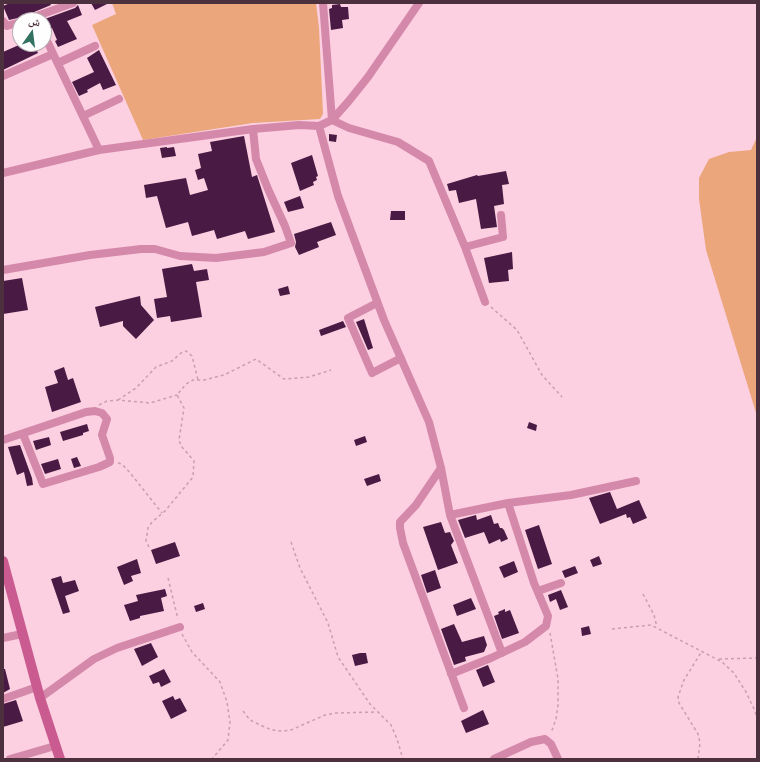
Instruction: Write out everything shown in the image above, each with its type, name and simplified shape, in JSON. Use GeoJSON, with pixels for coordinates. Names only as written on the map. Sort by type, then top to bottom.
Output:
{"type":"FeatureCollection","features":[{"type":"Feature","properties":{"kind":"street"},"geometry":{"type":"LineString","coordinates":[[44,12],[58,6],[73,3]]}},
{"type":"Feature","properties":{"kind":"street"},"geometry":{"type":"LineString","coordinates":[[323,3],[332,120]]}},
{"type":"Feature","properties":{"kind":"street"},"geometry":{"type":"LineString","coordinates":[[3,173],[99,150],[253,129],[299,125],[319,126],[332,120],[368,77],[419,3]]}},
{"type":"Feature","properties":{"kind":"street"},"geometry":{"type":"LineString","coordinates":[[3,21],[7,26],[12,24]]}},
{"type":"Feature","properties":{"kind":"street"},"geometry":{"type":"LineString","coordinates":[[58,63],[95,46]]}},
{"type":"Feature","properties":{"kind":"street"},"geometry":{"type":"LineString","coordinates":[[3,76],[53,54],[99,150]]}},
{"type":"Feature","properties":{"kind":"street"},"geometry":{"type":"LineString","coordinates":[[83,116],[119,99]]}},
{"type":"Feature","properties":{"kind":"street"},"geometry":{"type":"LineString","coordinates":[[332,120],[349,128],[398,142],[429,161],[465,247],[485,302]]}},
{"type":"Feature","properties":{"kind":"street"},"geometry":{"type":"LineString","coordinates":[[319,126],[338,196],[377,303],[429,422],[441,468],[450,515],[502,653]]}},
{"type":"Feature","properties":{"kind":"street"},"geometry":{"type":"LineString","coordinates":[[3,270],[90,255],[141,249],[155,249],[180,256],[216,258],[264,252],[290,243],[285,226],[256,159],[253,129]]}},
{"type":"Feature","properties":{"kind":"street"},"geometry":{"type":"LineString","coordinates":[[465,247],[502,237],[501,215]]}},
{"type":"Feature","properties":{"kind":"street"},"geometry":{"type":"LineString","coordinates":[[377,303],[348,318],[372,373],[400,358]]}},
{"type":"Feature","properties":{"kind":"street"},"geometry":{"type":"LineString","coordinates":[[3,440],[86,412],[95,411],[102,414],[107,419],[102,435],[110,462],[99,467],[43,484],[23,434]]}},
{"type":"Feature","properties":{"kind":"street"},"geometry":{"type":"LineString","coordinates":[[441,468],[416,505],[400,522],[400,528],[403,543],[464,708]]}},
{"type":"Feature","properties":{"kind":"street"},"geometry":{"type":"LineString","coordinates":[[450,515],[508,503],[571,495],[636,481]]}},
{"type":"Feature","properties":{"kind":"street"},"geometry":{"type":"LineString","coordinates":[[451,674],[502,653],[536,636],[546,626],[548,619],[546,609],[538,591],[508,503]]}},
{"type":"Feature","properties":{"kind":"street"},"geometry":{"type":"LineString","coordinates":[[3,561],[40,698],[60,759]]}},
{"type":"Feature","properties":{"kind":"street"},"geometry":{"type":"LineString","coordinates":[[538,591],[561,583]]}},
{"type":"Feature","properties":{"kind":"street"},"geometry":{"type":"LineString","coordinates":[[40,698],[94,659],[117,648],[180,627]]}},
{"type":"Feature","properties":{"kind":"street"},"geometry":{"type":"LineString","coordinates":[[3,638],[22,634]]}},
{"type":"Feature","properties":{"kind":"street"},"geometry":{"type":"LineString","coordinates":[[3,699],[37,687]]}},
{"type":"Feature","properties":{"kind":"street"},"geometry":{"type":"LineString","coordinates":[[494,759],[540,739],[548,741],[558,759]]}},
{"type":"Feature","properties":{"kind":"street"},"geometry":{"type":"LineString","coordinates":[[10,759],[55,746]]}},
{"type":"Feature","properties":{"kind":"path"},"geometry":{"type":"LineString","coordinates":[[485,302],[517,330],[542,375],[562,397]]}},
{"type":"Feature","properties":{"kind":"path"},"geometry":{"type":"LineString","coordinates":[[118,400],[125,397],[136,388],[156,367],[172,361],[181,353],[186,351],[192,356],[198,380]]}},
{"type":"Feature","properties":{"kind":"path"},"geometry":{"type":"LineString","coordinates":[[95,411],[100,404],[107,401],[118,400],[150,402],[177,395],[186,384],[193,380],[224,375],[256,359],[284,379],[309,377],[331,370]]}},
{"type":"Feature","properties":{"kind":"path"},"geometry":{"type":"LineString","coordinates":[[149,547],[146,541],[148,528],[193,477],[195,466],[194,461],[188,455],[179,440],[184,408],[177,395]]}},
{"type":"Feature","properties":{"kind":"path"},"geometry":{"type":"LineString","coordinates":[[110,462],[122,464],[162,513]]}},
{"type":"Feature","properties":{"kind":"path"},"geometry":{"type":"LineString","coordinates":[[291,542],[300,568],[328,623],[338,657],[377,712],[391,725],[403,759]]}},
{"type":"Feature","properties":{"kind":"path"},"geometry":{"type":"LineString","coordinates":[[168,578],[180,627],[187,645],[220,682],[227,702],[230,722],[228,740],[212,759]]}},
{"type":"Feature","properties":{"kind":"path"},"geometry":{"type":"LineString","coordinates":[[643,594],[654,615],[657,627]]}},
{"type":"Feature","properties":{"kind":"path"},"geometry":{"type":"LineString","coordinates":[[548,619],[558,679],[558,705],[556,719],[548,741]]}},
{"type":"Feature","properties":{"kind":"path"},"geometry":{"type":"LineString","coordinates":[[612,629],[643,624],[657,627],[717,659],[734,672],[755,710],[757,719]]}},
{"type":"Feature","properties":{"kind":"path"},"geometry":{"type":"LineString","coordinates":[[698,759],[700,743],[698,734],[679,703],[678,697],[684,680],[702,651]]}},
{"type":"Feature","properties":{"kind":"path"},"geometry":{"type":"LineString","coordinates":[[717,659],[757,658]]}},
{"type":"Feature","properties":{"kind":"path"},"geometry":{"type":"LineString","coordinates":[[243,712],[250,720],[260,725],[272,730],[282,731],[291,730],[325,715],[336,713],[377,712]]}},
{"type":"Feature","properties":{"kind":"shaded area"},"geometry":{"type":"Polygon","coordinates":[[[112,3],[316,3],[319,28],[323,114],[320,119],[253,123],[143,140],[92,25],[116,14],[112,3]]]}},
{"type":"Feature","properties":{"kind":"shaded area"},"geometry":{"type":"Polygon","coordinates":[[[757,137],[757,416],[706,250],[699,199],[699,178],[709,159],[729,152],[751,150],[757,137]]]}},
{"type":"Feature","properties":{"kind":"building"},"geometry":{"type":"Polygon","coordinates":[[[10,3],[50,3],[51,5],[34,12],[12,12],[12,19],[9,20],[3,6],[10,3]]]}},
{"type":"Feature","properties":{"kind":"building"},"geometry":{"type":"Polygon","coordinates":[[[91,3],[109,3],[95,10],[91,3]]]}},
{"type":"Feature","properties":{"kind":"building"},"geometry":{"type":"Polygon","coordinates":[[[340,4],[341,7],[348,7],[349,19],[342,20],[343,28],[331,30],[329,9],[332,8],[332,5],[340,4]]]}},
{"type":"Feature","properties":{"kind":"building"},"geometry":{"type":"Polygon","coordinates":[[[78,5],[82,15],[67,21],[77,39],[58,47],[52,28],[52,16],[75,8],[78,5]]]}},
{"type":"Feature","properties":{"kind":"building"},"geometry":{"type":"Polygon","coordinates":[[[12,48],[12,52],[38,53],[3,70],[3,52],[12,48]]]}},
{"type":"Feature","properties":{"kind":"building"},"geometry":{"type":"Polygon","coordinates":[[[99,50],[116,85],[103,90],[100,83],[87,90],[88,92],[79,96],[72,82],[94,72],[87,58],[99,50]]]}},
{"type":"Feature","properties":{"kind":"building"},"geometry":{"type":"Polygon","coordinates":[[[329,134],[337,135],[336,142],[329,141],[329,134]]]}},
{"type":"Feature","properties":{"kind":"building"},"geometry":{"type":"Polygon","coordinates":[[[244,136],[252,177],[257,175],[275,232],[248,239],[245,231],[217,239],[214,230],[192,236],[188,222],[166,228],[157,196],[146,198],[144,185],[186,178],[190,195],[208,190],[204,178],[198,180],[195,170],[201,168],[198,154],[212,151],[210,142],[244,136]]]}},
{"type":"Feature","properties":{"kind":"building"},"geometry":{"type":"Polygon","coordinates":[[[174,147],[176,156],[162,158],[160,148],[174,147]]]}},
{"type":"Feature","properties":{"kind":"building"},"geometry":{"type":"Polygon","coordinates":[[[312,155],[318,176],[316,177],[317,180],[313,182],[314,185],[300,191],[291,163],[312,155]]]}},
{"type":"Feature","properties":{"kind":"building"},"geometry":{"type":"Polygon","coordinates":[[[506,171],[509,184],[502,185],[504,204],[494,206],[497,227],[481,229],[476,199],[459,203],[456,190],[449,191],[447,184],[477,175],[506,171]]]}},
{"type":"Feature","properties":{"kind":"building"},"geometry":{"type":"Polygon","coordinates":[[[300,196],[304,208],[288,212],[284,202],[300,196]]]}},
{"type":"Feature","properties":{"kind":"building"},"geometry":{"type":"Polygon","coordinates":[[[391,211],[405,211],[405,220],[390,220],[391,211]]]}},
{"type":"Feature","properties":{"kind":"building"},"geometry":{"type":"Polygon","coordinates":[[[331,222],[336,235],[317,242],[319,247],[299,255],[295,247],[296,242],[294,234],[331,222]]]}},
{"type":"Feature","properties":{"kind":"building"},"geometry":{"type":"Polygon","coordinates":[[[512,252],[513,269],[508,270],[509,281],[489,283],[484,258],[512,252]]]}},
{"type":"Feature","properties":{"kind":"building"},"geometry":{"type":"Polygon","coordinates":[[[192,264],[194,271],[207,269],[209,280],[196,282],[202,317],[171,322],[170,316],[157,318],[154,299],[167,297],[162,269],[192,264]]]}},
{"type":"Feature","properties":{"kind":"building"},"geometry":{"type":"Polygon","coordinates":[[[22,278],[28,310],[3,314],[3,281],[22,278]]]}},
{"type":"Feature","properties":{"kind":"building"},"geometry":{"type":"Polygon","coordinates":[[[288,286],[290,294],[280,296],[278,289],[288,286]]]}},
{"type":"Feature","properties":{"kind":"building"},"geometry":{"type":"Polygon","coordinates":[[[140,296],[141,305],[154,320],[136,339],[123,326],[123,321],[100,327],[95,307],[140,296]]]}},
{"type":"Feature","properties":{"kind":"building"},"geometry":{"type":"Polygon","coordinates":[[[364,319],[373,348],[368,350],[356,322],[364,319]]]}},
{"type":"Feature","properties":{"kind":"building"},"geometry":{"type":"Polygon","coordinates":[[[343,321],[346,327],[321,336],[319,330],[343,321]]]}},
{"type":"Feature","properties":{"kind":"building"},"geometry":{"type":"Polygon","coordinates":[[[64,367],[68,380],[73,378],[81,402],[52,412],[45,387],[58,383],[54,371],[64,367]]]}},
{"type":"Feature","properties":{"kind":"building"},"geometry":{"type":"Polygon","coordinates":[[[529,422],[537,425],[536,431],[527,428],[529,422]]]}},
{"type":"Feature","properties":{"kind":"building"},"geometry":{"type":"Polygon","coordinates":[[[87,424],[89,431],[83,433],[83,435],[63,441],[60,432],[87,424]]]}},
{"type":"Feature","properties":{"kind":"building"},"geometry":{"type":"Polygon","coordinates":[[[365,436],[367,442],[356,446],[354,440],[365,436]]]}},
{"type":"Feature","properties":{"kind":"building"},"geometry":{"type":"Polygon","coordinates":[[[49,437],[51,445],[36,450],[33,441],[49,437]]]}},
{"type":"Feature","properties":{"kind":"building"},"geometry":{"type":"Polygon","coordinates":[[[20,445],[32,478],[33,485],[27,486],[24,472],[17,475],[8,447],[20,445]]]}},
{"type":"Feature","properties":{"kind":"building"},"geometry":{"type":"Polygon","coordinates":[[[77,457],[81,466],[74,468],[71,459],[77,457]]]}},
{"type":"Feature","properties":{"kind":"building"},"geometry":{"type":"Polygon","coordinates":[[[58,459],[61,469],[45,474],[41,464],[58,459]]]}},
{"type":"Feature","properties":{"kind":"building"},"geometry":{"type":"Polygon","coordinates":[[[379,474],[381,481],[367,486],[364,479],[379,474]]]}},
{"type":"Feature","properties":{"kind":"building"},"geometry":{"type":"Polygon","coordinates":[[[610,492],[617,509],[639,500],[647,518],[633,524],[630,517],[627,518],[626,514],[600,524],[589,498],[610,492]]]}},
{"type":"Feature","properties":{"kind":"building"},"geometry":{"type":"Polygon","coordinates":[[[476,515],[477,520],[491,515],[494,524],[498,523],[500,528],[504,530],[508,539],[501,542],[500,539],[489,544],[484,532],[465,538],[458,520],[476,515]]]}},
{"type":"Feature","properties":{"kind":"building"},"geometry":{"type":"Polygon","coordinates":[[[441,522],[445,533],[450,532],[454,541],[451,545],[458,563],[438,570],[423,527],[441,522]]]}},
{"type":"Feature","properties":{"kind":"building"},"geometry":{"type":"Polygon","coordinates":[[[539,525],[552,564],[538,569],[525,530],[539,525]]]}},
{"type":"Feature","properties":{"kind":"building"},"geometry":{"type":"Polygon","coordinates":[[[175,542],[180,556],[156,564],[151,550],[175,542]]]}},
{"type":"Feature","properties":{"kind":"building"},"geometry":{"type":"Polygon","coordinates":[[[599,556],[602,564],[593,567],[590,560],[599,556]]]}},
{"type":"Feature","properties":{"kind":"building"},"geometry":{"type":"Polygon","coordinates":[[[137,559],[141,573],[131,576],[133,581],[124,585],[117,567],[137,559]]]}},
{"type":"Feature","properties":{"kind":"building"},"geometry":{"type":"Polygon","coordinates":[[[514,561],[518,572],[504,578],[499,567],[514,561]]]}},
{"type":"Feature","properties":{"kind":"building"},"geometry":{"type":"Polygon","coordinates":[[[575,566],[578,573],[565,578],[562,571],[575,566]]]}},
{"type":"Feature","properties":{"kind":"building"},"geometry":{"type":"Polygon","coordinates":[[[435,570],[441,588],[427,593],[421,575],[435,570]]]}},
{"type":"Feature","properties":{"kind":"building"},"geometry":{"type":"Polygon","coordinates":[[[61,576],[63,583],[75,580],[79,591],[65,596],[70,612],[63,614],[51,579],[61,576]]]}},
{"type":"Feature","properties":{"kind":"building"},"geometry":{"type":"Polygon","coordinates":[[[165,589],[167,596],[161,598],[164,611],[140,616],[140,618],[130,621],[124,605],[138,601],[136,595],[165,589]]]}},
{"type":"Feature","properties":{"kind":"building"},"geometry":{"type":"Polygon","coordinates":[[[561,590],[568,607],[560,610],[556,599],[550,602],[548,595],[561,590]]]}},
{"type":"Feature","properties":{"kind":"building"},"geometry":{"type":"Polygon","coordinates":[[[471,598],[476,609],[457,616],[453,605],[471,598]]]}},
{"type":"Feature","properties":{"kind":"building"},"geometry":{"type":"Polygon","coordinates":[[[203,603],[205,609],[196,612],[194,606],[203,603]]]}},
{"type":"Feature","properties":{"kind":"building"},"geometry":{"type":"Polygon","coordinates":[[[505,609],[505,612],[510,610],[519,633],[502,639],[494,616],[499,614],[498,612],[505,609]]]}},
{"type":"Feature","properties":{"kind":"building"},"geometry":{"type":"Polygon","coordinates":[[[454,624],[462,642],[484,636],[487,645],[484,652],[465,657],[466,661],[454,665],[441,629],[454,624]]]}},
{"type":"Feature","properties":{"kind":"building"},"geometry":{"type":"Polygon","coordinates":[[[589,626],[591,634],[582,636],[581,628],[589,626]]]}},
{"type":"Feature","properties":{"kind":"building"},"geometry":{"type":"Polygon","coordinates":[[[151,643],[158,657],[142,666],[134,649],[151,643]]]}},
{"type":"Feature","properties":{"kind":"building"},"geometry":{"type":"Polygon","coordinates":[[[366,653],[368,663],[355,666],[352,655],[366,653]]]}},
{"type":"Feature","properties":{"kind":"building"},"geometry":{"type":"Polygon","coordinates":[[[488,665],[495,682],[483,687],[476,670],[488,665]]]}},
{"type":"Feature","properties":{"kind":"building"},"geometry":{"type":"Polygon","coordinates":[[[3,669],[5,669],[10,689],[3,693],[3,669]]]}},
{"type":"Feature","properties":{"kind":"building"},"geometry":{"type":"Polygon","coordinates":[[[164,669],[171,682],[161,687],[159,682],[153,684],[149,676],[164,669]]]}},
{"type":"Feature","properties":{"kind":"building"},"geometry":{"type":"Polygon","coordinates":[[[173,696],[175,700],[180,698],[187,711],[171,719],[162,701],[173,696]]]}},
{"type":"Feature","properties":{"kind":"building"},"geometry":{"type":"Polygon","coordinates":[[[16,700],[23,721],[3,727],[3,704],[16,700]]]}},
{"type":"Feature","properties":{"kind":"building"},"geometry":{"type":"Polygon","coordinates":[[[483,710],[489,724],[466,733],[461,721],[483,710]]]}}]}
